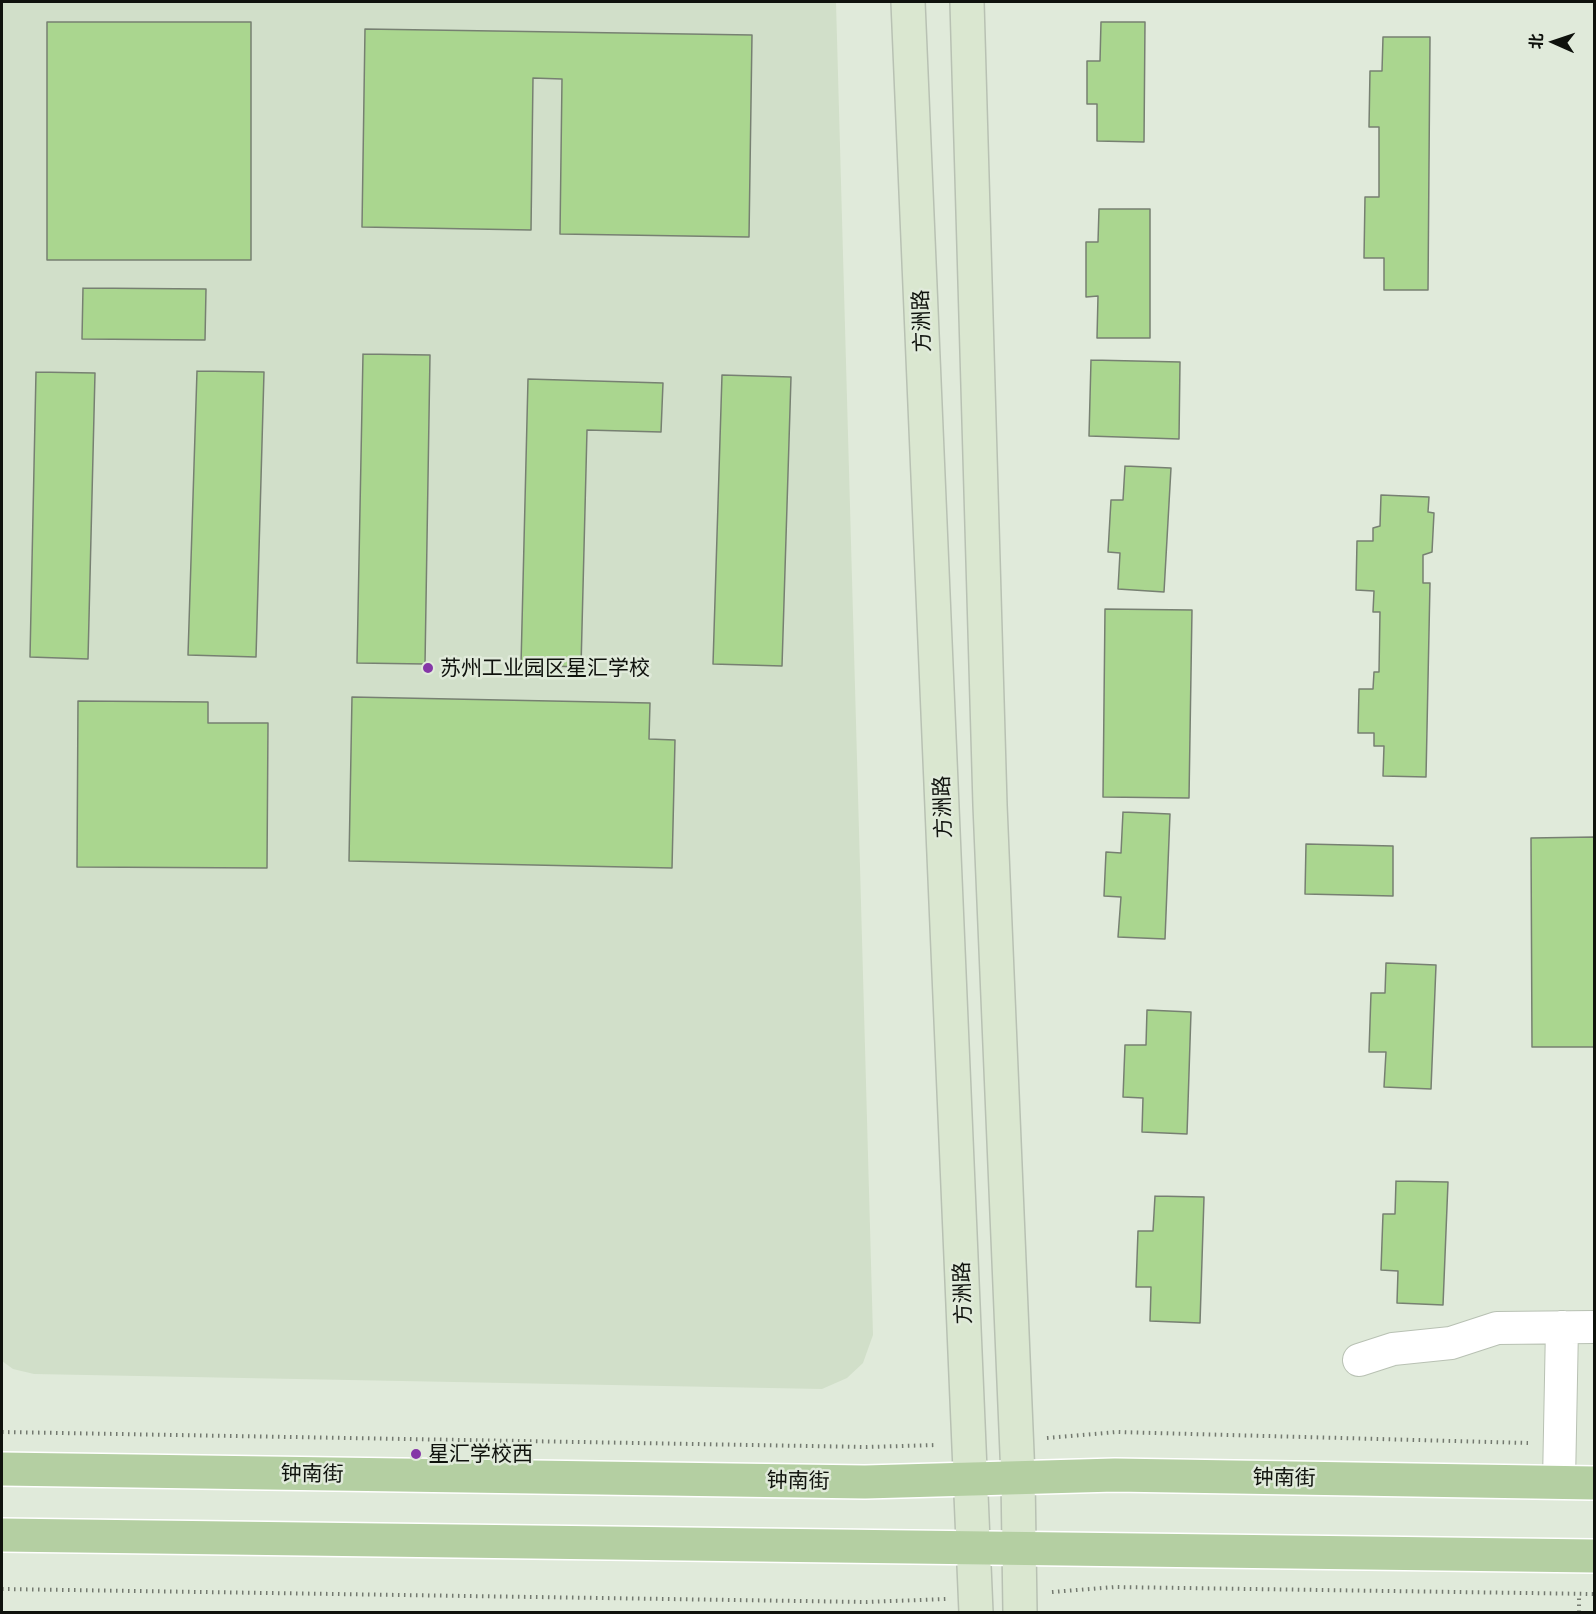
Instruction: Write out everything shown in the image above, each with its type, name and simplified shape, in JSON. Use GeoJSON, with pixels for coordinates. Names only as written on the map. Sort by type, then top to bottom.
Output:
{"type":"FeatureCollection","features":[{"type":"Feature","properties":{"kind":"main road","name":"方洲路"},"geometry":{"type":"LineString","coordinates":[[908,2],[976,1605]]}},
{"type":"Feature","properties":{"kind":"main road"},"geometry":{"type":"LineString","coordinates":[[967,2],[990,805],[1018,1477],[1020,1604]]}},
{"type":"Feature","properties":{"kind":"main road","name":"钟南街"},"geometry":{"type":"LineString","coordinates":[[2,1469],[865,1482],[1115,1475],[1594,1483]]}},
{"type":"Feature","properties":{"kind":"main road"},"geometry":{"type":"LineString","coordinates":[[2,1534],[1594,1556]]}},
{"type":"Feature","properties":{"kind":"street"},"geometry":{"type":"LineString","coordinates":[[1559,1482],[1562,1327]]}},
{"type":"Feature","properties":{"kind":"street"},"geometry":{"type":"LineString","coordinates":[[1359,1360],[1393,1349],[1451,1343],[1497,1328],[1594,1327]]}},
{"type":"Feature","properties":{"kind":"path"},"geometry":{"type":"LineString","coordinates":[[2,1432],[867,1446],[970,1444]]}},
{"type":"Feature","properties":{"kind":"path"},"geometry":{"type":"LineString","coordinates":[[1016,1441],[1117,1432],[1559,1443]]}},
{"type":"Feature","properties":{"kind":"path"},"geometry":{"type":"LineString","coordinates":[[1020,1604],[1115,1587],[1594,1594]]}},
{"type":"Feature","properties":{"kind":"path"},"geometry":{"type":"LineString","coordinates":[[2,1589],[976,1605]]}},
{"type":"Feature","properties":{"kind":"path"},"geometry":{"type":"LineString","coordinates":[[1579,1594],[1579,1612]]}},
{"type":"Feature","properties":{"kind":"shaded area","name":"苏州工业园区星汇学校"},"geometry":{"type":"Polygon","coordinates":[[[2,2],[836,2],[873,1335],[863,1363],[847,1378],[822,1389],[34,1374],[13,1369],[2,1361],[2,2]]]}},
{"type":"Feature","properties":{"kind":"building"},"geometry":{"type":"Polygon","coordinates":[[[47,22],[251,22],[251,260],[47,260],[47,22]]]}},
{"type":"Feature","properties":{"kind":"building"},"geometry":{"type":"Polygon","coordinates":[[[1101,22],[1145,22],[1144,142],[1097,141],[1097,104],[1087,104],[1087,61],[1100,61],[1101,22]]]}},
{"type":"Feature","properties":{"kind":"building"},"geometry":{"type":"Polygon","coordinates":[[[365,29],[752,35],[749,237],[560,234],[562,79],[533,78],[531,230],[362,227],[365,29]]]}},
{"type":"Feature","properties":{"kind":"building"},"geometry":{"type":"Polygon","coordinates":[[[1383,37],[1430,37],[1428,290],[1384,290],[1384,258],[1364,258],[1365,197],[1379,197],[1379,127],[1369,127],[1370,71],[1382,71],[1383,37]]]}},
{"type":"Feature","properties":{"kind":"building"},"geometry":{"type":"Polygon","coordinates":[[[1099,209],[1150,209],[1150,338],[1097,338],[1098,296],[1086,297],[1086,242],[1098,242],[1099,209]]]}},
{"type":"Feature","properties":{"kind":"building"},"geometry":{"type":"Polygon","coordinates":[[[83,288],[206,289],[205,340],[82,339],[83,288]]]}},
{"type":"Feature","properties":{"kind":"building"},"geometry":{"type":"Polygon","coordinates":[[[363,354],[430,355],[425,664],[357,663],[363,354]]]}},
{"type":"Feature","properties":{"kind":"building"},"geometry":{"type":"Polygon","coordinates":[[[1091,360],[1180,362],[1179,439],[1089,436],[1091,360]]]}},
{"type":"Feature","properties":{"kind":"building"},"geometry":{"type":"Polygon","coordinates":[[[197,371],[264,372],[256,657],[188,655],[197,371]]]}},
{"type":"Feature","properties":{"kind":"building"},"geometry":{"type":"Polygon","coordinates":[[[36,372],[95,373],[88,659],[30,657],[36,372]]]}},
{"type":"Feature","properties":{"kind":"building"},"geometry":{"type":"Polygon","coordinates":[[[722,375],[791,377],[782,666],[713,664],[722,375]]]}},
{"type":"Feature","properties":{"kind":"building"},"geometry":{"type":"Polygon","coordinates":[[[528,379],[663,383],[661,432],[587,430],[581,667],[521,665],[528,379]]]}},
{"type":"Feature","properties":{"kind":"building"},"geometry":{"type":"Polygon","coordinates":[[[1125,466],[1171,468],[1164,592],[1118,589],[1120,553],[1108,552],[1111,500],[1123,500],[1125,466]]]}},
{"type":"Feature","properties":{"kind":"building"},"geometry":{"type":"Polygon","coordinates":[[[1381,495],[1429,497],[1428,512],[1434,513],[1432,552],[1423,555],[1423,583],[1430,583],[1426,777],[1383,776],[1384,746],[1374,746],[1374,733],[1358,733],[1359,689],[1373,689],[1374,672],[1379,672],[1380,612],[1373,612],[1374,591],[1356,590],[1357,541],[1373,541],[1373,528],[1380,526],[1381,495]]]}},
{"type":"Feature","properties":{"kind":"building"},"geometry":{"type":"Polygon","coordinates":[[[1105,609],[1192,610],[1189,798],[1103,797],[1105,609]]]}},
{"type":"Feature","properties":{"kind":"building"},"geometry":{"type":"Polygon","coordinates":[[[352,697],[650,703],[649,739],[675,740],[672,868],[349,861],[352,697]]]}},
{"type":"Feature","properties":{"kind":"building"},"geometry":{"type":"Polygon","coordinates":[[[78,701],[208,702],[208,723],[268,723],[267,868],[77,867],[78,701]]]}},
{"type":"Feature","properties":{"kind":"building"},"geometry":{"type":"Polygon","coordinates":[[[1123,812],[1170,814],[1165,939],[1118,937],[1121,897],[1104,896],[1106,852],[1121,853],[1123,812]]]}},
{"type":"Feature","properties":{"kind":"building"},"geometry":{"type":"Polygon","coordinates":[[[1594,837],[1594,1047],[1532,1047],[1531,838],[1594,837]]]}},
{"type":"Feature","properties":{"kind":"building"},"geometry":{"type":"Polygon","coordinates":[[[1306,844],[1393,846],[1393,896],[1305,894],[1306,844]]]}},
{"type":"Feature","properties":{"kind":"building"},"geometry":{"type":"Polygon","coordinates":[[[1386,963],[1436,965],[1431,1089],[1384,1087],[1386,1052],[1369,1052],[1371,993],[1385,993],[1386,963]]]}},
{"type":"Feature","properties":{"kind":"building"},"geometry":{"type":"Polygon","coordinates":[[[1147,1010],[1191,1012],[1187,1134],[1142,1132],[1143,1098],[1123,1097],[1125,1045],[1146,1045],[1147,1010]]]}},
{"type":"Feature","properties":{"kind":"building"},"geometry":{"type":"Polygon","coordinates":[[[1396,1181],[1448,1182],[1443,1305],[1397,1303],[1398,1271],[1381,1270],[1383,1214],[1395,1214],[1396,1181]]]}},
{"type":"Feature","properties":{"kind":"building"},"geometry":{"type":"Polygon","coordinates":[[[1155,1196],[1204,1197],[1200,1323],[1150,1321],[1151,1287],[1136,1287],[1138,1231],[1153,1231],[1155,1196]]]}},
{"type":"Feature","properties":{"kind":"place","name":"苏州工业园区星汇学校"},"geometry":{"type":"Point","coordinates":[428,668]}},
{"type":"Feature","properties":{"kind":"place","name":"星汇学校西"},"geometry":{"type":"Point","coordinates":[416,1454]}}]}
